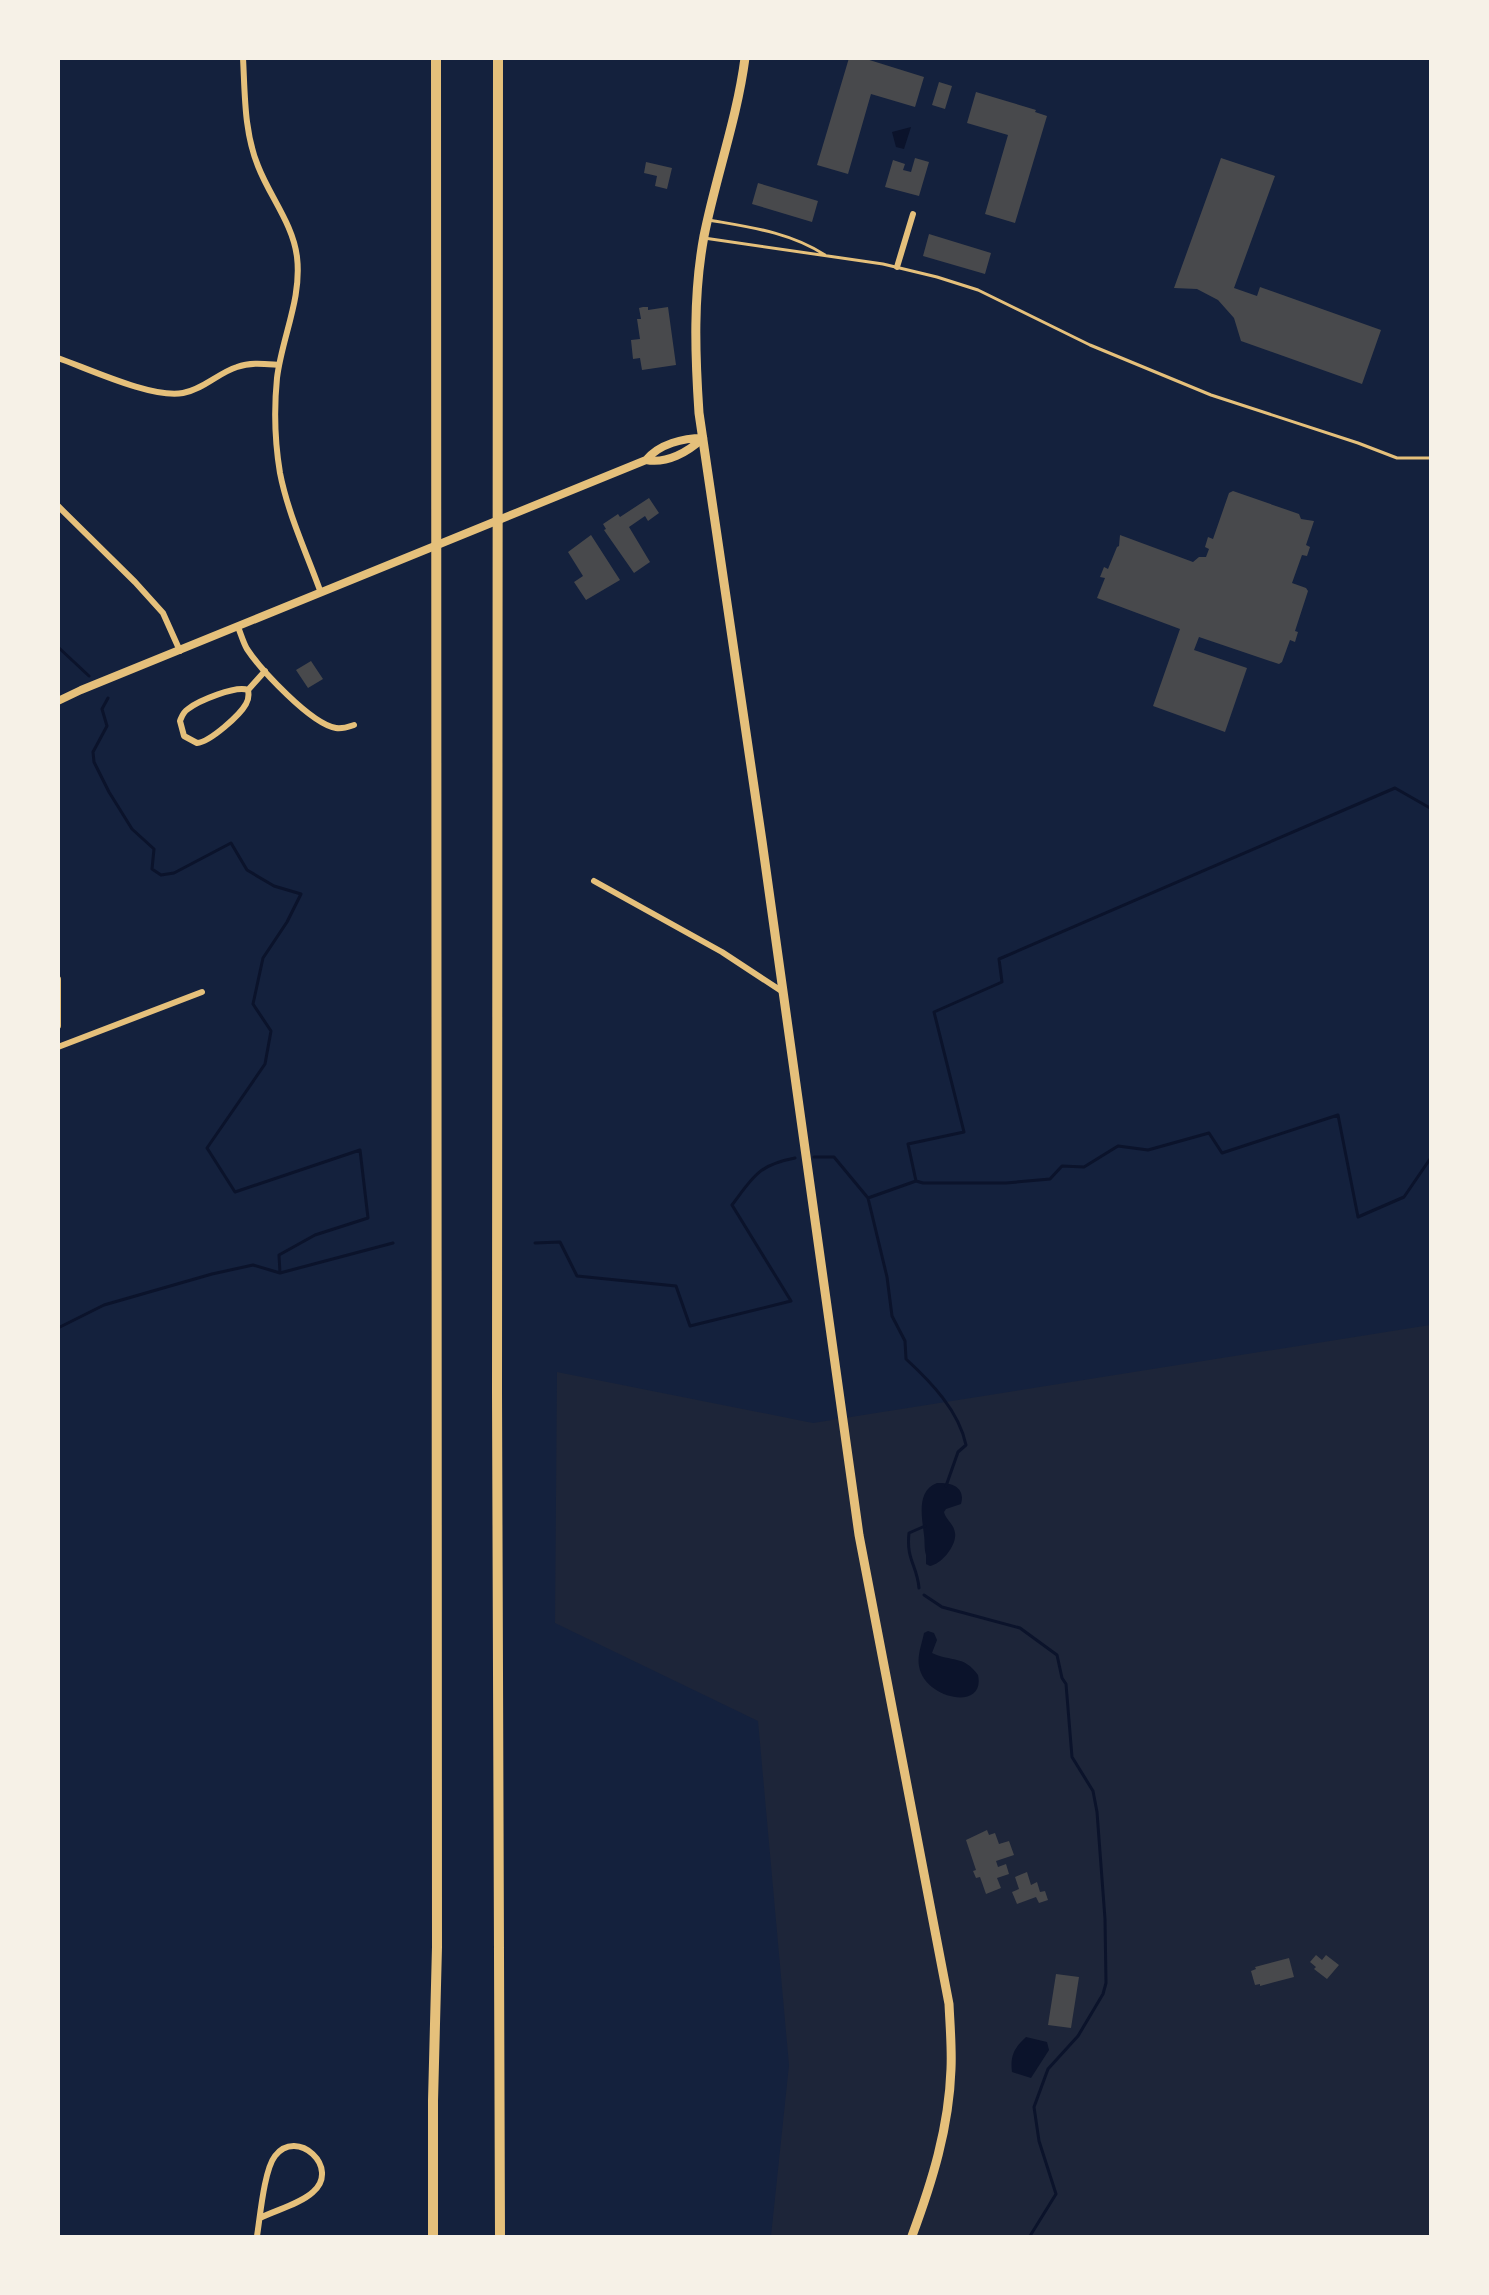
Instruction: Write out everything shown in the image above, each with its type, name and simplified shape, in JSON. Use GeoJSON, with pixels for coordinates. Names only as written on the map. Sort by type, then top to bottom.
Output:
{"type":"FeatureCollection","features":[{"type":"Feature","properties":{"kind":"highway"},"geometry":{"type":"LineString","coordinates":[[433,2236],[433,2101],[437,1947],[436,58]]}},
{"type":"Feature","properties":{"kind":"highway"},"geometry":{"type":"LineString","coordinates":[[498,58],[500,2236]]}},
{"type":"Feature","properties":{"kind":"main road"},"geometry":{"type":"LineString","coordinates":[[745,58],[737,105],[708,219],[697,283],[695,342],[699,413],[862,1556],[949,2004],[951,2068],[948,2106],[935,2172],[912,2236]]}},
{"type":"Feature","properties":{"kind":"main road"},"geometry":{"type":"LineString","coordinates":[[58,701],[646,460],[654,450],[687,438],[704,438]]}},
{"type":"Feature","properties":{"kind":"street"},"geometry":{"type":"LineString","coordinates":[[243,58],[246,118],[254,156],[289,230],[297,257],[296,296],[279,365],[276,421],[280,473],[321,593]]}},
{"type":"Feature","properties":{"kind":"street"},"geometry":{"type":"LineString","coordinates":[[897,267],[913,214]]}},
{"type":"Feature","properties":{"kind":"street"},"geometry":{"type":"LineString","coordinates":[[58,358],[143,388],[174,395],[193,391],[235,367],[252,364],[279,365]]}},
{"type":"Feature","properties":{"kind":"street"},"geometry":{"type":"LineString","coordinates":[[58,506],[121,567],[163,613],[180,651]]}},
{"type":"Feature","properties":{"kind":"street"},"geometry":{"type":"LineString","coordinates":[[238,627],[246,647],[265,671],[305,710],[337,728],[354,724]]}},
{"type":"Feature","properties":{"kind":"street"},"geometry":{"type":"LineString","coordinates":[[248,690],[233,689],[188,709],[180,721],[184,736],[197,743],[207,741],[246,704],[248,690],[265,671]]}},
{"type":"Feature","properties":{"kind":"street"},"geometry":{"type":"LineString","coordinates":[[594,881],[722,952],[783,992]]}},
{"type":"Feature","properties":{"kind":"street"},"geometry":{"type":"LineString","coordinates":[[58,979],[58,1026]]}},
{"type":"Feature","properties":{"kind":"street"},"geometry":{"type":"LineString","coordinates":[[58,1047],[202,992]]}},
{"type":"Feature","properties":{"kind":"street"},"geometry":{"type":"LineString","coordinates":[[256,2236],[273,2158],[281,2150],[291,2146],[303,2147],[312,2152],[319,2161],[322,2172],[317,2189],[308,2196],[260,2218]]}},
{"type":"Feature","properties":{"kind":"lane"},"geometry":{"type":"LineString","coordinates":[[708,219],[769,230],[814,248],[826,256]]}},
{"type":"Feature","properties":{"kind":"lane"},"geometry":{"type":"LineString","coordinates":[[704,238],[897,267],[978,290],[1071,336],[1211,395],[1397,458],[1429,458]]}},
{"type":"Feature","properties":{"kind":"shaded area"},"geometry":{"type":"Polygon","coordinates":[[[911,127],[904,149],[896,147],[892,132],[911,127]]]}},
{"type":"Feature","properties":{"kind":"shaded area"},"geometry":{"type":"Polygon","coordinates":[[[1430,1325],[1430,2236],[771,2236],[789,2065],[758,1721],[555,1623],[557,1372],[813,1423],[1430,1325]]]}},
{"type":"Feature","properties":{"kind":"shaded area"},"geometry":{"type":"Polygon","coordinates":[[[937,1483],[947,1483],[956,1487],[962,1498],[961,1504],[946,1509],[944,1512],[954,1530],[954,1543],[944,1558],[930,1566],[926,1564],[922,1505],[926,1492],[937,1483]]]}},
{"type":"Feature","properties":{"kind":"shaded area"},"geometry":{"type":"Polygon","coordinates":[[[928,1631],[934,1633],[937,1640],[932,1653],[968,1664],[978,1675],[978,1687],[973,1694],[953,1697],[931,1687],[923,1677],[919,1658],[924,1633],[928,1631]]]}},
{"type":"Feature","properties":{"kind":"shaded area"},"geometry":{"type":"Polygon","coordinates":[[[1026,2037],[1047,2042],[1049,2050],[1031,2078],[1012,2072],[1014,2053],[1026,2037]]]}},
{"type":"Feature","properties":{"kind":"building"},"geometry":{"type":"Polygon","coordinates":[[[849,58],[863,58],[924,77],[915,107],[871,94],[848,174],[817,165],[849,58]]]}},
{"type":"Feature","properties":{"kind":"building"},"geometry":{"type":"Polygon","coordinates":[[[939,82],[952,86],[945,109],[932,105],[939,82]]]}},
{"type":"Feature","properties":{"kind":"building"},"geometry":{"type":"Polygon","coordinates":[[[976,92],[1036,110],[1035,112],[1047,116],[1015,223],[985,214],[1008,135],[967,123],[976,92]]]}},
{"type":"Feature","properties":{"kind":"building"},"geometry":{"type":"Polygon","coordinates":[[[915,158],[929,162],[919,196],[885,187],[893,160],[905,164],[903,170],[911,172],[915,158]]]}},
{"type":"Feature","properties":{"kind":"building"},"geometry":{"type":"Polygon","coordinates":[[[1221,158],[1275,176],[1234,288],[1257,296],[1260,287],[1381,330],[1362,384],[1241,341],[1234,318],[1218,300],[1197,289],[1174,288],[1221,158]]]}},
{"type":"Feature","properties":{"kind":"building"},"geometry":{"type":"Polygon","coordinates":[[[646,162],[672,168],[667,189],[655,186],[657,176],[644,173],[646,162]]]}},
{"type":"Feature","properties":{"kind":"building"},"geometry":{"type":"Polygon","coordinates":[[[758,183],[818,201],[812,222],[752,204],[758,183]]]}},
{"type":"Feature","properties":{"kind":"building"},"geometry":{"type":"Polygon","coordinates":[[[929,234],[991,253],[985,274],[923,256],[929,234]]]}},
{"type":"Feature","properties":{"kind":"building"},"geometry":{"type":"Polygon","coordinates":[[[648,307],[648,310],[668,307],[676,365],[642,370],[640,358],[633,359],[631,340],[640,339],[637,319],[641,319],[639,308],[648,307]]]}},
{"type":"Feature","properties":{"kind":"building"},"geometry":{"type":"Polygon","coordinates":[[[1233,491],[1299,514],[1301,519],[1314,521],[1306,545],[1310,547],[1307,556],[1302,555],[1292,583],[1308,591],[1295,631],[1298,632],[1295,642],[1290,640],[1282,662],[1279,664],[1199,637],[1194,650],[1247,668],[1225,732],[1153,706],[1180,629],[1097,598],[1105,578],[1100,577],[1104,567],[1108,569],[1119,546],[1120,535],[1193,562],[1199,557],[1206,557],[1209,549],[1205,547],[1208,537],[1213,539],[1229,493],[1233,491]]]}},
{"type":"Feature","properties":{"kind":"building"},"geometry":{"type":"Polygon","coordinates":[[[649,498],[659,513],[648,521],[645,516],[629,527],[650,562],[634,573],[604,530],[606,529],[603,524],[618,514],[620,517],[649,498]]]}},
{"type":"Feature","properties":{"kind":"building"},"geometry":{"type":"Polygon","coordinates":[[[591,535],[620,580],[586,600],[574,582],[583,576],[568,552],[591,535]]]}},
{"type":"Feature","properties":{"kind":"building"},"geometry":{"type":"Polygon","coordinates":[[[311,661],[323,679],[308,688],[296,670],[311,661]]]}},
{"type":"Feature","properties":{"kind":"building"},"geometry":{"type":"Polygon","coordinates":[[[987,1830],[989,1835],[995,1833],[999,1844],[1009,1841],[1014,1855],[996,1861],[998,1867],[1006,1864],[1009,1874],[997,1878],[1001,1888],[986,1894],[980,1877],[976,1878],[973,1871],[976,1870],[966,1840],[987,1830]]]}},
{"type":"Feature","properties":{"kind":"building"},"geometry":{"type":"Polygon","coordinates":[[[1027,1872],[1031,1885],[1037,1882],[1040,1892],[1045,1891],[1048,1900],[1039,1903],[1036,1897],[1017,1904],[1012,1892],[1019,1889],[1015,1877],[1027,1872]]]}},
{"type":"Feature","properties":{"kind":"building"},"geometry":{"type":"Polygon","coordinates":[[[1316,1955],[1322,1960],[1326,1955],[1339,1965],[1327,1979],[1314,1969],[1316,1967],[1310,1962],[1316,1955]]]}},
{"type":"Feature","properties":{"kind":"building"},"geometry":{"type":"Polygon","coordinates":[[[1289,1958],[1294,1977],[1260,1986],[1260,1984],[1255,1985],[1251,1971],[1256,1969],[1255,1967],[1289,1958]]]}},
{"type":"Feature","properties":{"kind":"building"},"geometry":{"type":"Polygon","coordinates":[[[1056,1974],[1079,1977],[1071,2028],[1048,2025],[1056,1974]]]}},
{"type":"Feature","properties":{"kind":"waterway"},"geometry":{"type":"LineString","coordinates":[[58,647],[89,676]]}},
{"type":"Feature","properties":{"kind":"waterway"},"geometry":{"type":"LineString","coordinates":[[108,698],[102,709],[107,726],[93,752],[94,762],[132,829],[154,849],[152,869],[161,875],[174,873],[231,843],[247,870],[274,886],[301,894],[287,922],[263,958],[253,1004],[271,1031],[265,1064],[207,1148],[235,1192],[360,1150],[368,1218],[315,1235],[279,1255],[280,1273]]}},
{"type":"Feature","properties":{"kind":"waterway"},"geometry":{"type":"LineString","coordinates":[[814,1157],[834,1157],[868,1198],[916,1181],[908,1144],[964,1132],[934,1012],[1002,982],[999,959],[1395,788],[1430,808]]}},
{"type":"Feature","properties":{"kind":"waterway"},"geometry":{"type":"LineString","coordinates":[[916,1181],[923,1183],[1006,1183],[1050,1179],[1062,1166],[1084,1167],[1118,1146],[1148,1150],[1209,1133],[1222,1153],[1338,1115],[1358,1217],[1404,1197],[1430,1159]]}},
{"type":"Feature","properties":{"kind":"waterway"},"geometry":{"type":"LineString","coordinates":[[535,1243],[560,1242],[577,1276],[676,1286],[690,1326],[791,1301],[732,1205],[764,1169],[772,1164],[795,1158]]}},
{"type":"Feature","properties":{"kind":"waterway"},"geometry":{"type":"LineString","coordinates":[[868,1198],[887,1277],[892,1316],[905,1341],[906,1359],[925,1377],[951,1409],[966,1445],[958,1452],[946,1486]]}},
{"type":"Feature","properties":{"kind":"waterway"},"geometry":{"type":"LineString","coordinates":[[58,1328],[104,1305],[212,1274],[253,1265],[280,1273],[393,1243]]}},
{"type":"Feature","properties":{"kind":"waterway"},"geometry":{"type":"LineString","coordinates":[[919,1588],[908,1542],[909,1533],[925,1526]]}},
{"type":"Feature","properties":{"kind":"waterway"},"geometry":{"type":"LineString","coordinates":[[924,1595],[942,1607],[1020,1628],[1057,1655],[1062,1678],[1066,1684],[1072,1757],[1093,1791],[1097,1812],[1105,1919],[1106,1983],[1103,1994],[1078,2036],[1048,2069],[1034,2107],[1039,2141],[1056,2194],[1030,2236]]}}]}
